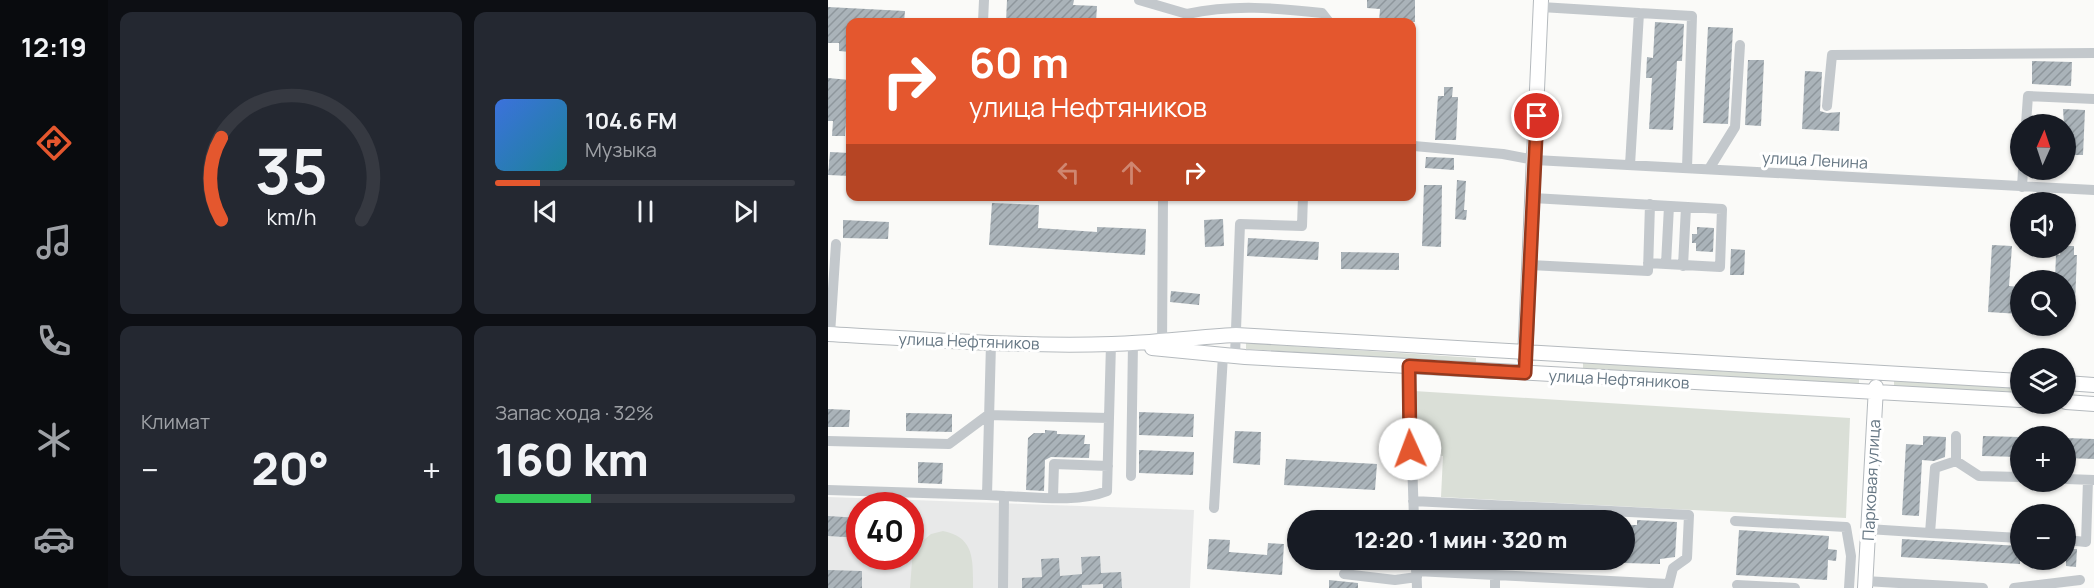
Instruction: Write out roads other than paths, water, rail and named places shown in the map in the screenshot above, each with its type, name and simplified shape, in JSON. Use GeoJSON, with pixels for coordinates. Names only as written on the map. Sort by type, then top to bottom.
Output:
{"type":"FeatureCollection","features":[{"type":"Feature","properties":{"kind":"main road"},"geometry":{"type":"LineString","coordinates":[[1525,373],[1541,3]]}},
{"type":"Feature","properties":{"kind":"main road","name":"улица Нефтяников"},"geometry":{"type":"LineString","coordinates":[[829,334],[991,343],[1162,345],[1229,356],[2010,400]]}},
{"type":"Feature","properties":{"kind":"main road","name":"улица Нефтяников"},"geometry":{"type":"LineString","coordinates":[[1162,345],[1236,335],[2010,380]]}},
{"type":"Feature","properties":{"kind":"main road","name":"Парковая улица"},"geometry":{"type":"LineString","coordinates":[[1865,585],[1877,373]]}},
{"type":"Feature","properties":{"kind":"main road"},"geometry":{"type":"LineString","coordinates":[[2076,384],[2094,385]]}},
{"type":"Feature","properties":{"kind":"main road"},"geometry":{"type":"LineString","coordinates":[[2076,403],[2094,404]]}},
{"type":"Feature","properties":{"kind":"street"},"geometry":{"type":"LineString","coordinates":[[983,18],[984,0]]}},
{"type":"Feature","properties":{"kind":"street"},"geometry":{"type":"LineString","coordinates":[[1139,0],[1187,18],[1221,6],[1284,9],[1322,14],[1326,18]]}},
{"type":"Feature","properties":{"kind":"street"},"geometry":{"type":"LineString","coordinates":[[1541,3],[1692,16],[1687,168]]}},
{"type":"Feature","properties":{"kind":"street"},"geometry":{"type":"LineString","coordinates":[[1630,165],[1639,13]]}},
{"type":"Feature","properties":{"kind":"street"},"geometry":{"type":"LineString","coordinates":[[1709,169],[1735,127],[1740,45]]}},
{"type":"Feature","properties":{"kind":"street"},"geometry":{"type":"LineString","coordinates":[[1827,106],[1832,55],[2094,53]]}},
{"type":"Feature","properties":{"kind":"street"},"geometry":{"type":"LineString","coordinates":[[2027,114],[2028,96],[2094,99]]}},
{"type":"Feature","properties":{"kind":"street","name":"улица Ленина"},"geometry":{"type":"LineString","coordinates":[[1416,146],[1503,154],[1535,160],[2094,190]]}},
{"type":"Feature","properties":{"kind":"street"},"geometry":{"type":"LineString","coordinates":[[2022,180],[2022,187]]}},
{"type":"Feature","properties":{"kind":"street"},"geometry":{"type":"LineString","coordinates":[[1533,198],[1722,209],[1720,267],[1648,263]]}},
{"type":"Feature","properties":{"kind":"street"},"geometry":{"type":"LineString","coordinates":[[1162,201],[1162,345]]}},
{"type":"Feature","properties":{"kind":"street"},"geometry":{"type":"LineString","coordinates":[[1214,508],[1229,356],[1236,335],[1240,224],[1302,226],[1303,201]]}},
{"type":"Feature","properties":{"kind":"street"},"geometry":{"type":"LineString","coordinates":[[1530,265],[1648,271],[1650,204]]}},
{"type":"Feature","properties":{"kind":"street"},"geometry":{"type":"LineString","coordinates":[[1666,264],[1669,206]]}},
{"type":"Feature","properties":{"kind":"street"},"geometry":{"type":"LineString","coordinates":[[1683,266],[1686,207]]}},
{"type":"Feature","properties":{"kind":"street"},"geometry":{"type":"LineString","coordinates":[[829,334],[836,244]]}},
{"type":"Feature","properties":{"kind":"street"},"geometry":{"type":"LineString","coordinates":[[987,495],[991,343]]}},
{"type":"Feature","properties":{"kind":"street"},"geometry":{"type":"LineString","coordinates":[[828,490],[1053,497],[1098,494],[1107,491],[1111,344]]}},
{"type":"Feature","properties":{"kind":"street"},"geometry":{"type":"LineString","coordinates":[[1131,476],[1133,344]]}},
{"type":"Feature","properties":{"kind":"street"},"geometry":{"type":"LineString","coordinates":[[1409,366],[1413,510]]}},
{"type":"Feature","properties":{"kind":"street"},"geometry":{"type":"LineString","coordinates":[[828,441],[949,444],[988,415],[1109,418]]}},
{"type":"Feature","properties":{"kind":"street"},"geometry":{"type":"LineString","coordinates":[[1956,436],[1956,461]]}},
{"type":"Feature","properties":{"kind":"street"},"geometry":{"type":"LineString","coordinates":[[1930,533],[1935,468],[1956,461]]}},
{"type":"Feature","properties":{"kind":"street"},"geometry":{"type":"LineString","coordinates":[[1956,461],[1979,476],[2010,477]]}},
{"type":"Feature","properties":{"kind":"street"},"geometry":{"type":"LineString","coordinates":[[1053,497],[1054,464],[1108,466]]}},
{"type":"Feature","properties":{"kind":"street"},"geometry":{"type":"LineString","coordinates":[[2076,479],[2091,480],[2086,542],[2076,541]]}},
{"type":"Feature","properties":{"kind":"street"},"geometry":{"type":"LineString","coordinates":[[1004,496],[1004,588]]}},
{"type":"Feature","properties":{"kind":"street"},"geometry":{"type":"LineString","coordinates":[[1344,574],[1395,580],[1416,574],[1495,575],[1668,586],[1673,567],[1687,558],[1689,515],[1413,501]]}},
{"type":"Feature","properties":{"kind":"street"},"geometry":{"type":"LineString","coordinates":[[1735,521],[1846,527],[1851,556],[1849,588]]}},
{"type":"Feature","properties":{"kind":"street"},"geometry":{"type":"LineString","coordinates":[[1868,529],[2010,537]]}},
{"type":"Feature","properties":{"kind":"street"},"geometry":{"type":"LineString","coordinates":[[1495,575],[1495,588]]}},
{"type":"Feature","properties":{"kind":"street"},"geometry":{"type":"LineString","coordinates":[[2014,588],[2080,580]]}},
{"type":"Feature","properties":{"kind":"street"},"geometry":{"type":"LineString","coordinates":[[1737,585],[1795,588]]}},
{"type":"Feature","properties":{"kind":"street"},"geometry":{"type":"LineString","coordinates":[[1865,585],[1983,588]]}}]}
